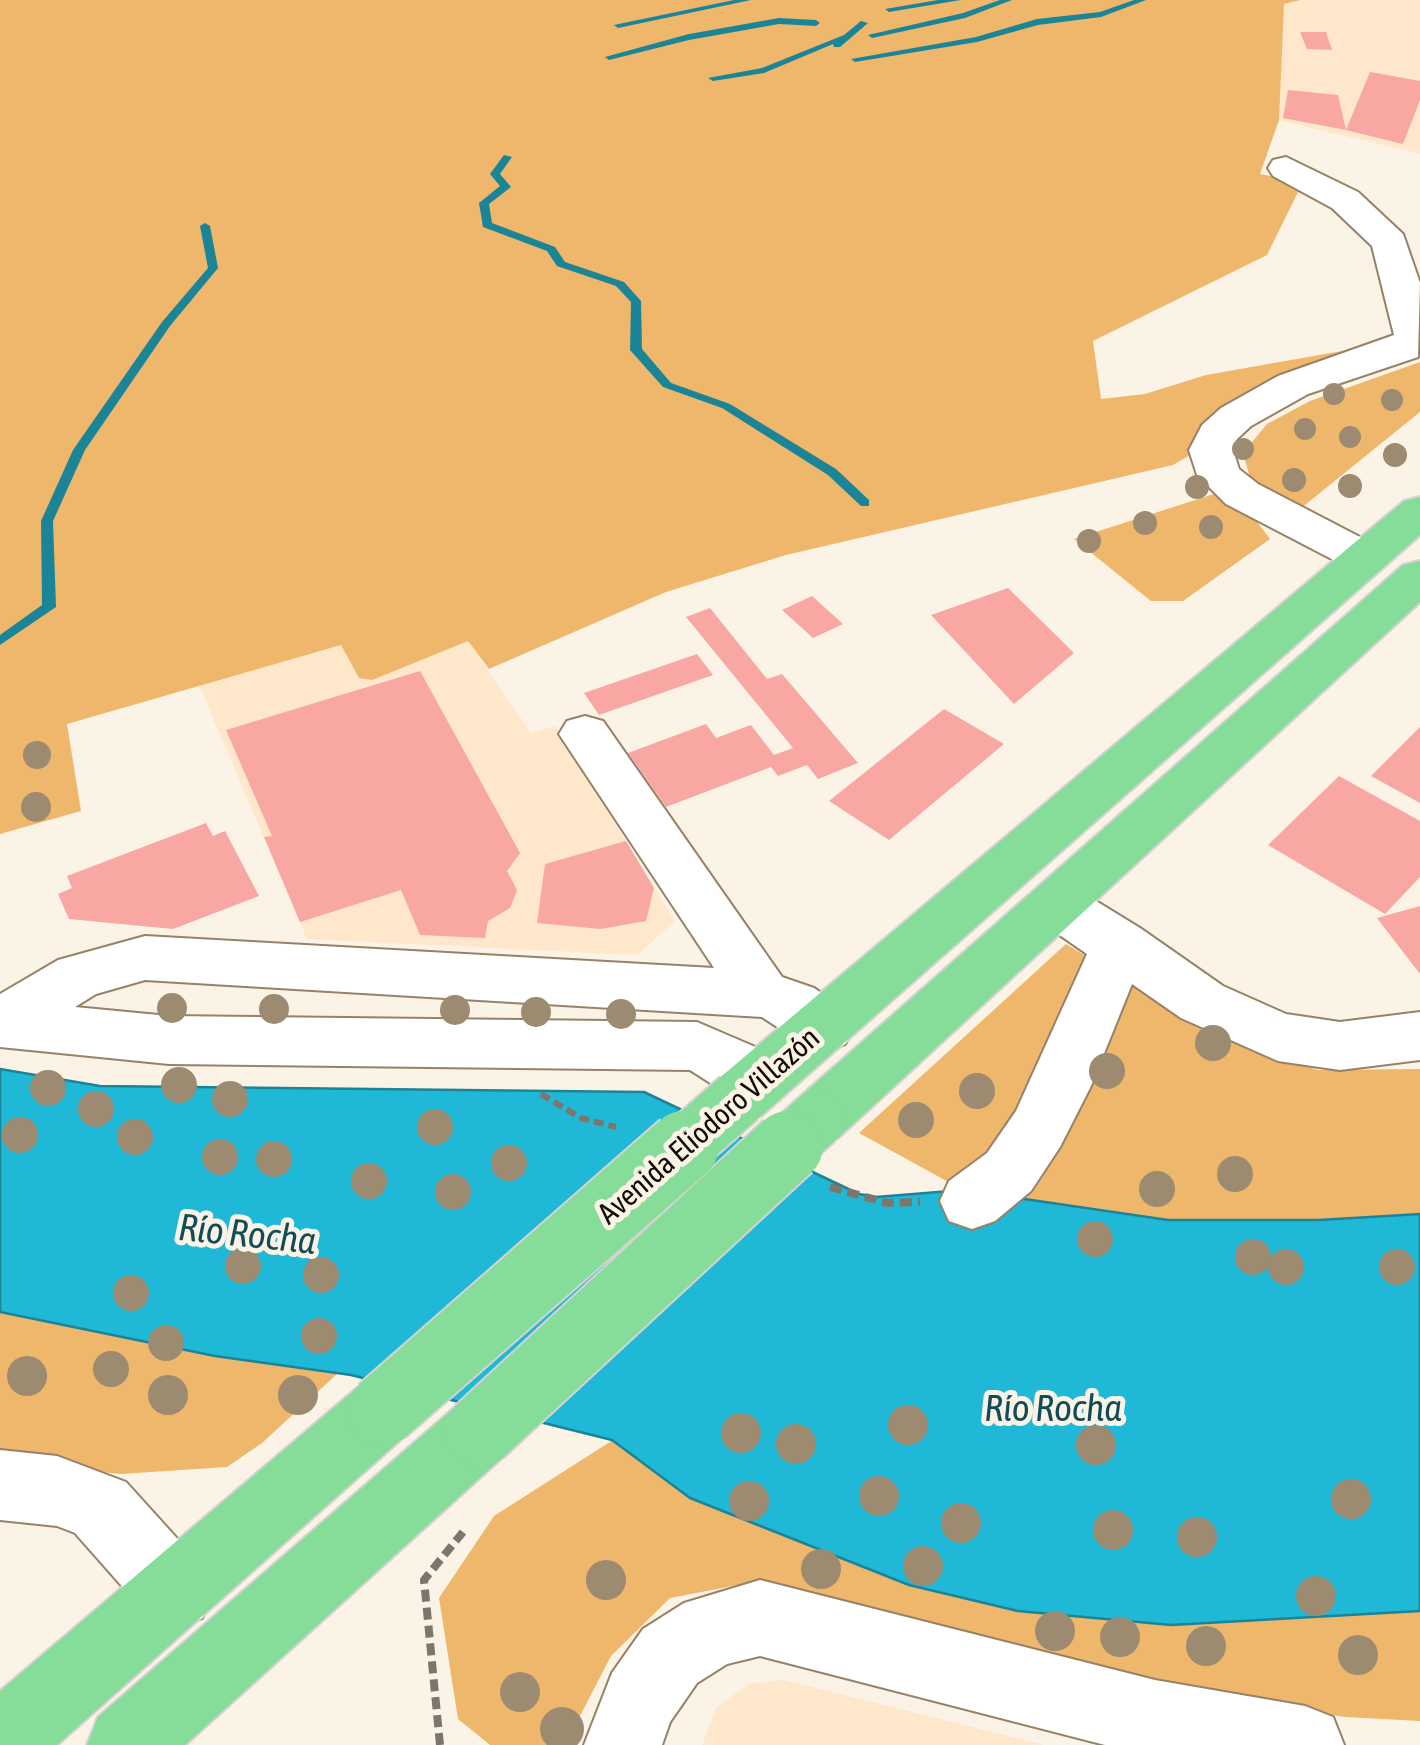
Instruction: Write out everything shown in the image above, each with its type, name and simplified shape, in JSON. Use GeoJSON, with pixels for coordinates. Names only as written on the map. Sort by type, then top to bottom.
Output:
{"type":"FeatureCollection","features":[{"type":"Feature","properties":{"kind":"highway","name":"Avenida Eliodoro Villazón"},"geometry":{"type":"LineString","coordinates":[[0,1743],[1420,511]]}},
{"type":"Feature","properties":{"kind":"highway"},"geometry":{"type":"LineString","coordinates":[[126,1745],[479,1432],[816,1120],[1420,576]]}},
{"type":"Feature","properties":{"kind":"street"},"geometry":{"type":"LineString","coordinates":[[1286,168],[1345,200],[1390,242],[1415,338],[1404,348],[1293,385],[1236,417],[1217,434],[1211,450],[1219,475],[1242,494],[1365,558]]}},
{"type":"Feature","properties":{"kind":"street"},"geometry":{"type":"LineString","coordinates":[[585,734],[762,994]]}},
{"type":"Feature","properties":{"kind":"street"},"geometry":{"type":"LineString","coordinates":[[1058,905],[1120,943],[1202,1002],[1278,1037],[1340,1046],[1420,1036]]}},
{"type":"Feature","properties":{"kind":"street"},"geometry":{"type":"LineString","coordinates":[[972,1201],[1009,1172],[1038,1129],[1061,1086],[1120,943]]}},
{"type":"Feature","properties":{"kind":"street"},"geometry":{"type":"LineString","coordinates":[[0,1023],[78,976],[144,958],[762,994],[794,1004],[824,1027]]}},
{"type":"Feature","properties":{"kind":"street"},"geometry":{"type":"LineString","coordinates":[[0,1023],[169,1040],[697,1046],[732,1062],[749,1090]]}},
{"type":"Feature","properties":{"kind":"street"},"geometry":{"type":"LineString","coordinates":[[0,1485],[58,1491],[100,1507],[176,1592]]}},
{"type":"Feature","properties":{"kind":"street"},"geometry":{"type":"LineString","coordinates":[[623,1745],[639,1700],[670,1656],[711,1630],[760,1618],[1155,1719],[1305,1745]]}},
{"type":"Feature","properties":{"kind":"path"},"geometry":{"type":"LineString","coordinates":[[440,1745],[424,1580],[470,1522]]}},
{"type":"Feature","properties":{"kind":"shaded area"},"geometry":{"type":"Polygon","coordinates":[[[0,0],[1301,0],[1284,4],[1279,120],[1260,174],[1303,182],[1267,255],[1093,341],[1101,399],[1145,394],[1206,375],[1342,351],[1398,334],[1173,465],[786,555],[666,592],[489,669],[468,641],[372,680],[359,678],[341,645],[67,724],[81,811],[0,834],[0,0]]]}},
{"type":"Feature","properties":{"kind":"shaded area"},"geometry":{"type":"Polygon","coordinates":[[[1301,0],[1420,0],[1420,154],[1279,120],[1052,55],[1301,0]]]}},
{"type":"Feature","properties":{"kind":"shaded area"},"geometry":{"type":"Polygon","coordinates":[[[1420,362],[1420,412],[1300,509],[1265,494],[1250,478],[1243,453],[1267,424],[1310,401],[1420,362]]]}},
{"type":"Feature","properties":{"kind":"shaded area"},"geometry":{"type":"Polygon","coordinates":[[[1217,493],[1245,506],[1270,539],[1183,601],[1151,601],[1074,539],[1217,493]]]}},
{"type":"Feature","properties":{"kind":"shaded area"},"geometry":{"type":"Polygon","coordinates":[[[468,641],[531,733],[556,726],[675,921],[637,955],[307,939],[199,685],[342,645],[468,641]]]}},
{"type":"Feature","properties":{"kind":"shaded area"},"geometry":{"type":"Polygon","coordinates":[[[1066,944],[1176,1011],[1257,1050],[1318,1070],[1420,1069],[1420,1214],[1319,1220],[1168,1220],[963,1190],[859,1133],[1066,944]]]}},
{"type":"Feature","properties":{"kind":"shaded area"},"geometry":{"type":"Polygon","coordinates":[[[0,1312],[215,1356],[337,1374],[262,1443],[227,1467],[121,1474],[0,1462],[0,1312]]]}},
{"type":"Feature","properties":{"kind":"shaded area"},"geometry":{"type":"Polygon","coordinates":[[[613,1440],[690,1498],[1018,1611],[1171,1625],[1420,1611],[1420,1721],[1346,1717],[1168,1692],[754,1582],[670,1598],[611,1656],[565,1745],[490,1745],[458,1719],[439,1598],[494,1516],[613,1440]]]}},
{"type":"Feature","properties":{"kind":"shaded area"},"geometry":{"type":"Polygon","coordinates":[[[784,1680],[1044,1745],[702,1745],[716,1708],[749,1684],[784,1680]]]}},
{"type":"Feature","properties":{"kind":"water","name":"Río Rocha"},"geometry":{"type":"Polygon","coordinates":[[[0,1069],[100,1086],[644,1092],[859,1194],[876,1197],[963,1190],[1168,1220],[1319,1220],[1420,1214],[1420,1611],[1171,1625],[1018,1611],[909,1585],[690,1498],[612,1440],[351,1375],[215,1356],[0,1312],[0,1069]]]}},
{"type":"Feature","properties":{"kind":"building"},"geometry":{"type":"Polygon","coordinates":[[[1300,32],[1326,32],[1332,50],[1307,49],[1300,32]]]}},
{"type":"Feature","properties":{"kind":"building"},"geometry":{"type":"Polygon","coordinates":[[[1370,72],[1420,81],[1420,100],[1403,144],[1346,130],[1370,72]]]}},
{"type":"Feature","properties":{"kind":"building"},"geometry":{"type":"Polygon","coordinates":[[[1288,90],[1338,95],[1346,130],[1283,118],[1288,90]]]}},
{"type":"Feature","properties":{"kind":"building"},"geometry":{"type":"Polygon","coordinates":[[[1008,588],[1074,653],[1014,704],[931,615],[1008,588]]]}},
{"type":"Feature","properties":{"kind":"building"},"geometry":{"type":"Polygon","coordinates":[[[812,596],[843,624],[813,638],[782,610],[812,596]]]}},
{"type":"Feature","properties":{"kind":"building"},"geometry":{"type":"Polygon","coordinates":[[[710,608],[767,679],[782,674],[858,763],[818,779],[807,765],[778,776],[771,767],[666,807],[628,753],[706,724],[716,738],[751,725],[774,755],[793,748],[686,617],[710,608]]]}},
{"type":"Feature","properties":{"kind":"building"},"geometry":{"type":"Polygon","coordinates":[[[697,654],[713,675],[599,715],[584,693],[697,654]]]}},
{"type":"Feature","properties":{"kind":"building"},"geometry":{"type":"Polygon","coordinates":[[[420,671],[520,853],[507,871],[517,890],[510,908],[488,921],[485,938],[420,935],[401,890],[300,922],[264,837],[272,836],[226,730],[420,671]]]}},
{"type":"Feature","properties":{"kind":"building"},"geometry":{"type":"Polygon","coordinates":[[[944,709],[1004,744],[889,840],[829,801],[944,709]]]}},
{"type":"Feature","properties":{"kind":"building"},"geometry":{"type":"Polygon","coordinates":[[[1420,727],[1420,803],[1371,776],[1420,727]]]}},
{"type":"Feature","properties":{"kind":"building"},"geometry":{"type":"Polygon","coordinates":[[[1339,776],[1420,821],[1420,877],[1385,914],[1268,845],[1339,776]]]}},
{"type":"Feature","properties":{"kind":"building"},"geometry":{"type":"Polygon","coordinates":[[[206,823],[213,836],[225,831],[259,896],[173,929],[69,919],[58,894],[72,888],[67,876],[206,823]]]}},
{"type":"Feature","properties":{"kind":"building"},"geometry":{"type":"Polygon","coordinates":[[[626,841],[654,888],[646,921],[600,929],[537,923],[545,864],[626,841]]]}},
{"type":"Feature","properties":{"kind":"building"},"geometry":{"type":"Polygon","coordinates":[[[1420,906],[1420,974],[1377,918],[1420,906]]]}},
{"type":"Feature","properties":{"kind":"waterway"},"geometry":{"type":"LineString","coordinates":[[618,25],[747,0]]}},
{"type":"Feature","properties":{"kind":"waterway"},"geometry":{"type":"LineString","coordinates":[[889,9],[957,0]]}},
{"type":"Feature","properties":{"kind":"waterway"},"geometry":{"type":"LineString","coordinates":[[872,35],[965,15],[1008,0]]}},
{"type":"Feature","properties":{"kind":"waterway"},"geometry":{"type":"LineString","coordinates":[[855,59],[977,39],[1037,22],[1101,14],[1142,0]]}},
{"type":"Feature","properties":{"kind":"waterway"},"geometry":{"type":"LineString","coordinates":[[609,57],[779,21],[816,23]]}},
{"type":"Feature","properties":{"kind":"waterway"},"geometry":{"type":"LineString","coordinates":[[837,45],[864,23]]}},
{"type":"Feature","properties":{"kind":"waterway"},"geometry":{"type":"LineString","coordinates":[[713,78],[764,70],[843,37]]}},
{"type":"Feature","properties":{"kind":"waterway"},"geometry":{"type":"LineString","coordinates":[[507,157],[495,174],[506,187],[484,203],[487,225],[551,249],[561,264],[620,284],[636,301],[636,350],[667,385],[726,406],[832,472],[865,503]]}},
{"type":"Feature","properties":{"kind":"waterway"},"geometry":{"type":"LineString","coordinates":[[0,641],[49,607],[47,521],[79,450],[166,324],[213,268],[205,226]]}}]}
